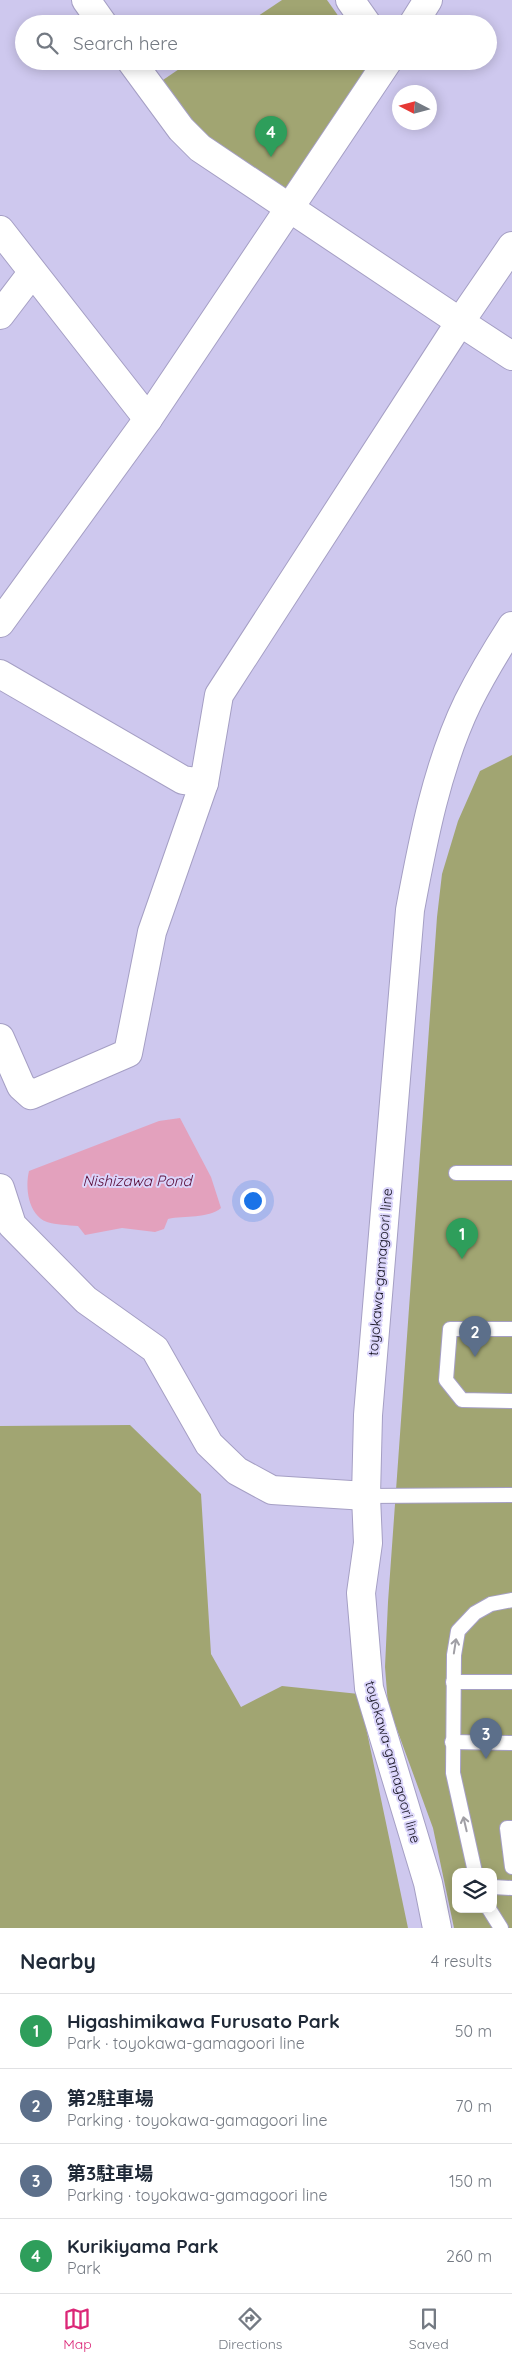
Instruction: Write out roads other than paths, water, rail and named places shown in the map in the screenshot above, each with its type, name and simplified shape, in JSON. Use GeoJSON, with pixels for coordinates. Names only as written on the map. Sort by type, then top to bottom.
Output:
{"type":"FeatureCollection","features":[{"type":"Feature","properties":{"kind":"street"},"geometry":{"type":"LineString","coordinates":[[86,0],[97,15]]}},
{"type":"Feature","properties":{"kind":"street"},"geometry":{"type":"LineString","coordinates":[[350,0],[361,15]]}},
{"type":"Feature","properties":{"kind":"street"},"geometry":{"type":"LineString","coordinates":[[419,15],[428,0]]}},
{"type":"Feature","properties":{"kind":"street"},"geometry":{"type":"LineString","coordinates":[[138,70],[181,129],[200,148],[512,356]]}},
{"type":"Feature","properties":{"kind":"street"},"geometry":{"type":"LineString","coordinates":[[0,623],[148,419],[382,70]]}},
{"type":"Feature","properties":{"kind":"street"},"geometry":{"type":"LineString","coordinates":[[0,230],[148,419]]}},
{"type":"Feature","properties":{"kind":"street"},"geometry":{"type":"LineString","coordinates":[[0,1038],[20,1086],[31,1095],[128,1053],[152,932],[204,783],[219,695],[460,322],[512,246]]}},
{"type":"Feature","properties":{"kind":"street"},"geometry":{"type":"LineString","coordinates":[[0,315],[32,273]]}},
{"type":"Feature","properties":{"kind":"street","name":"toyokawa-gamagoori line"},"geometry":{"type":"LineString","coordinates":[[437,1928],[428,1883],[369,1688],[361,1593],[368,1543],[366,1496],[368,1415],[410,910],[422,846],[444,763],[468,703],[512,626]]}},
{"type":"Feature","properties":{"kind":"street"},"geometry":{"type":"LineString","coordinates":[[0,674],[183,780],[204,783]]}},
{"type":"Feature","properties":{"kind":"street"},"geometry":{"type":"LineString","coordinates":[[0,1188],[12,1225],[86,1300],[154,1349],[209,1444],[237,1470],[272,1490],[366,1496]]}},
{"type":"Feature","properties":{"kind":"lane"},"geometry":{"type":"LineString","coordinates":[[456,1173],[512,1173]]}},
{"type":"Feature","properties":{"kind":"lane"},"geometry":{"type":"LineString","coordinates":[[512,1329],[450,1329],[446,1380],[462,1400],[512,1401]]}},
{"type":"Feature","properties":{"kind":"lane"},"geometry":{"type":"LineString","coordinates":[[366,1496],[512,1496]]}},
{"type":"Feature","properties":{"kind":"lane"},"geometry":{"type":"LineString","coordinates":[[474,1868],[453,1772],[454,1655],[458,1631],[475,1614],[490,1604],[512,1600]]}},
{"type":"Feature","properties":{"kind":"lane"},"geometry":{"type":"LineString","coordinates":[[453,1682],[512,1682]]}},
{"type":"Feature","properties":{"kind":"lane"},"geometry":{"type":"LineString","coordinates":[[452,1742],[512,1743]]}},
{"type":"Feature","properties":{"kind":"lane"},"geometry":{"type":"LineString","coordinates":[[512,1828],[507,1828],[512,1867]]}},
{"type":"Feature","properties":{"kind":"lane"},"geometry":{"type":"LineString","coordinates":[[497,1887],[512,1888]]}},
{"type":"Feature","properties":{"kind":"lane"},"geometry":{"type":"LineString","coordinates":[[492,1913],[501,1928]]}},
{"type":"Feature","properties":{"kind":"water","name":"Nishizawa Pond"},"geometry":{"type":"Polygon","coordinates":[[[180,1118],[211,1177],[221,1208],[210,1214],[168,1219],[164,1229],[155,1232],[122,1228],[85,1235],[78,1226],[47,1222],[32,1207],[27,1185],[29,1171],[159,1121],[180,1118]]]}},
{"type":"Feature","properties":{"kind":"place","name":"Kurikiyama Park"},"geometry":{"type":"Point","coordinates":[271,157]}},
{"type":"Feature","properties":{"kind":"place","name":"Higashimikawa Furusato Park"},"geometry":{"type":"Point","coordinates":[462,1259]}},
{"type":"Feature","properties":{"kind":"place","name":"第2駐車場"},"geometry":{"type":"Point","coordinates":[475,1357]}},
{"type":"Feature","properties":{"kind":"place","name":"第3駐車場"},"geometry":{"type":"Point","coordinates":[486,1759]}}]}
